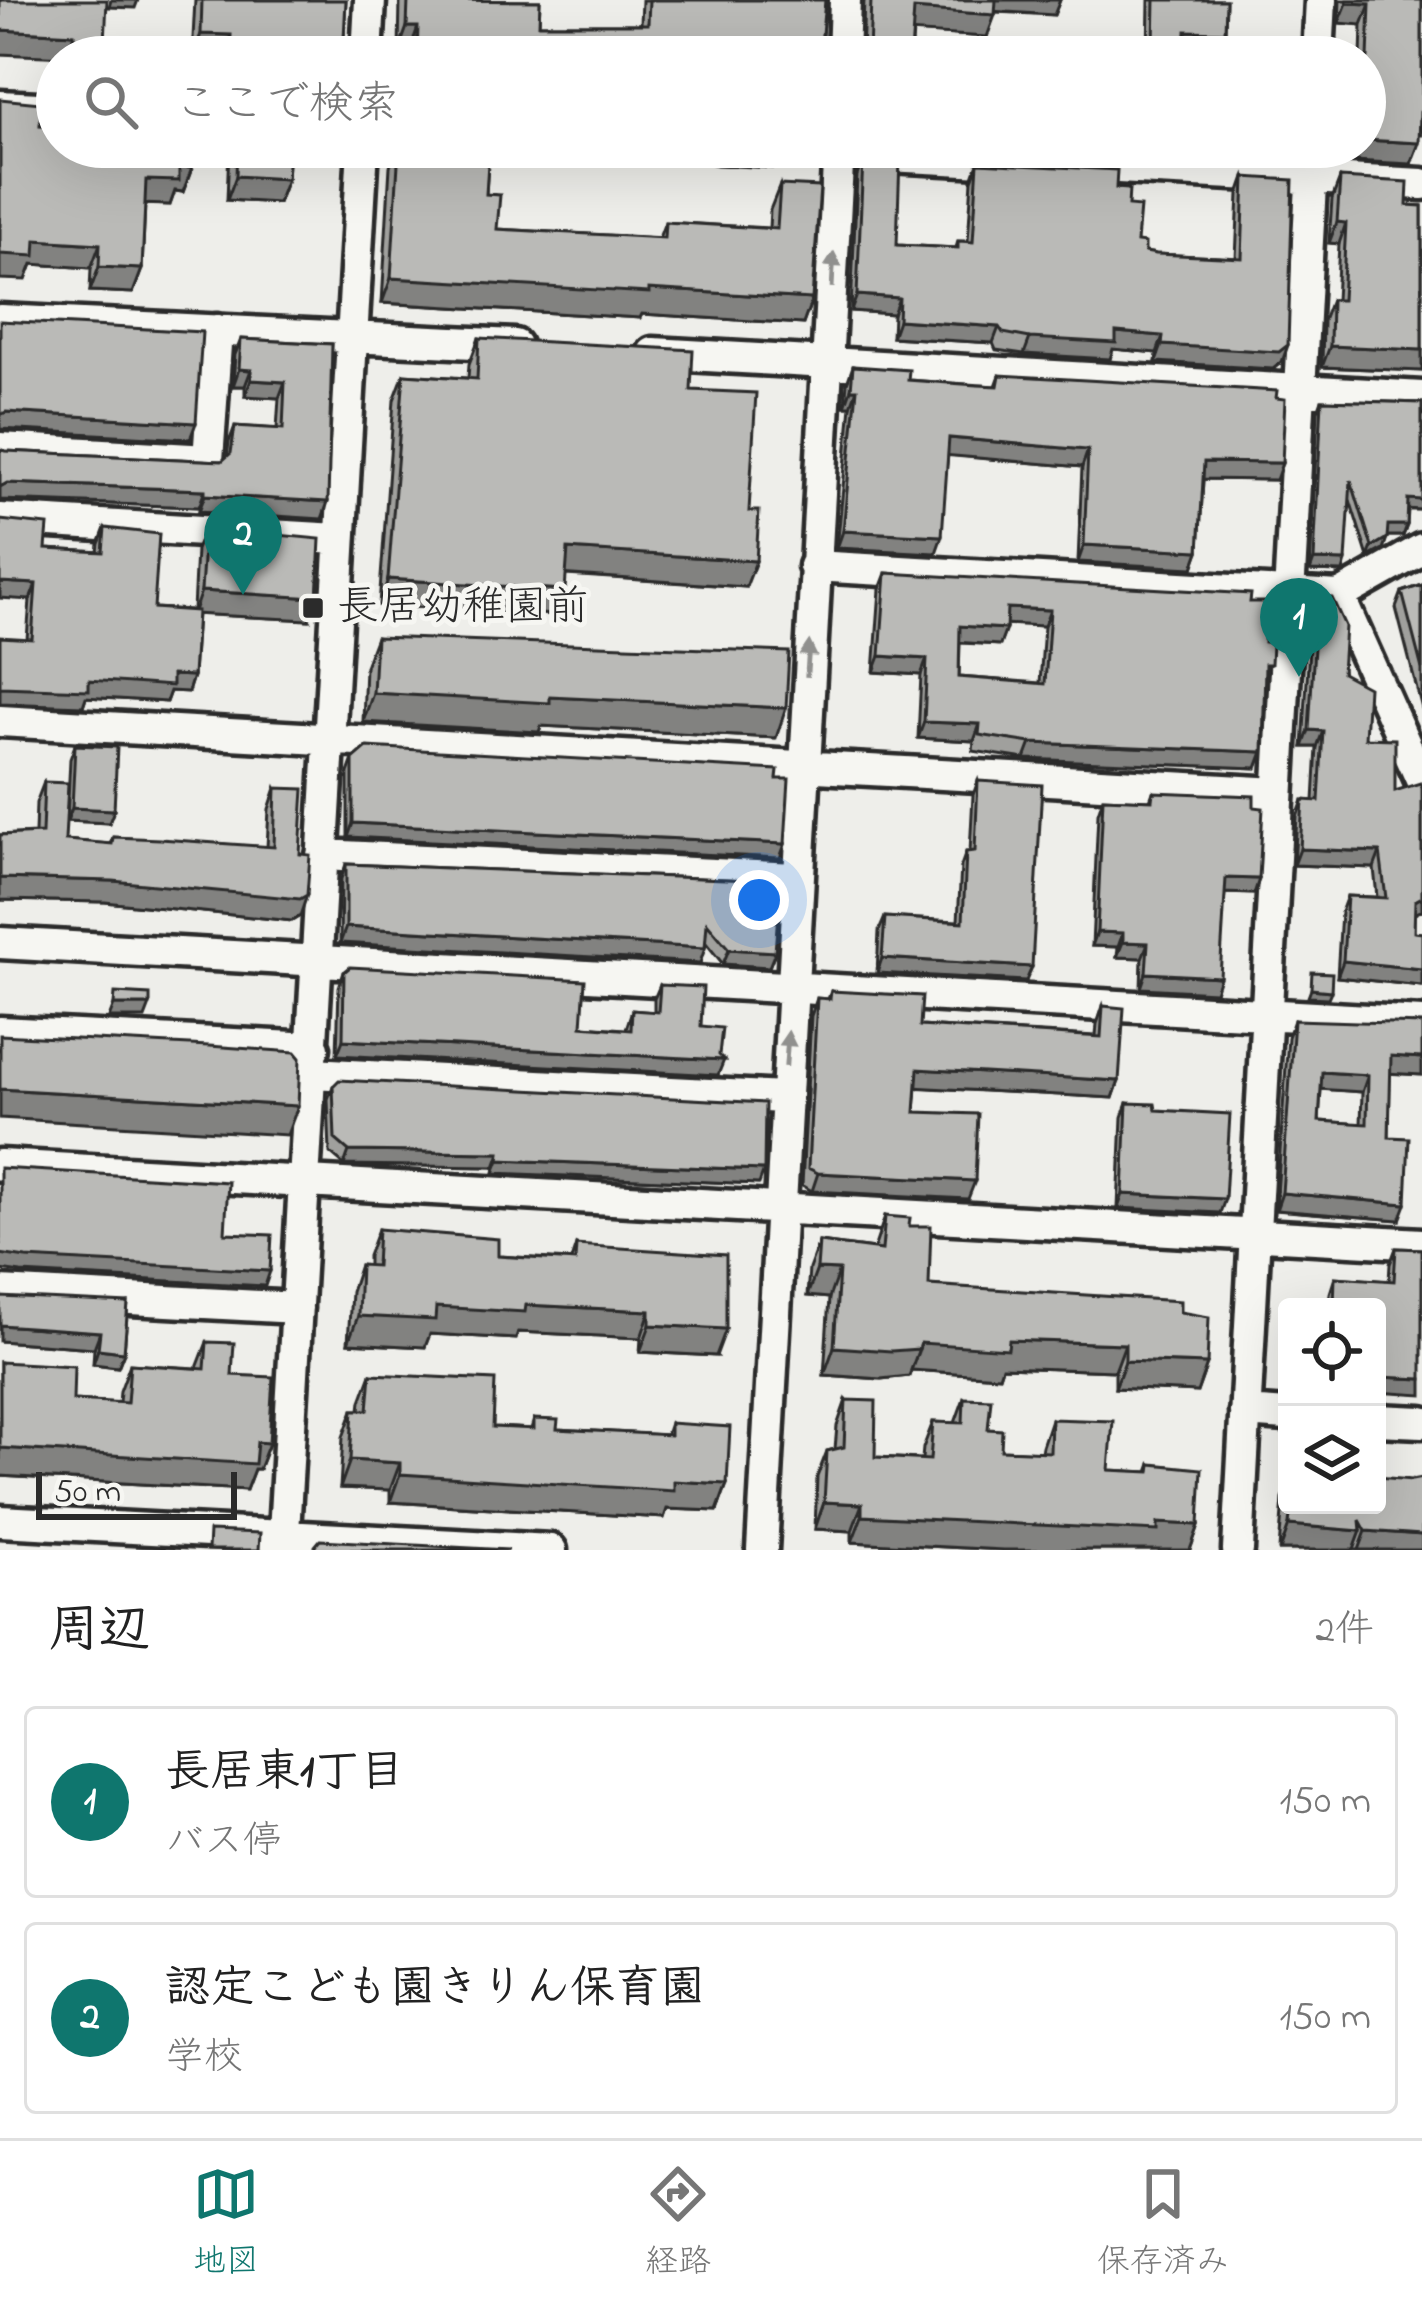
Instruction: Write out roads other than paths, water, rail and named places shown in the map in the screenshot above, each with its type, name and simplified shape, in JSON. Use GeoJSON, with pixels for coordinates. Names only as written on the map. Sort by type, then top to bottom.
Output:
{"type":"FeatureCollection","features":[{"type":"Feature","properties":{"kind":"street"},"geometry":{"type":"LineString","coordinates":[[369,36],[370,0]]}},
{"type":"Feature","properties":{"kind":"street"},"geometry":{"type":"LineString","coordinates":[[844,36],[845,0]]}},
{"type":"Feature","properties":{"kind":"street"},"geometry":{"type":"LineString","coordinates":[[1319,36],[1321,0]]}},
{"type":"Feature","properties":{"kind":"street"},"geometry":{"type":"LineString","coordinates":[[0,106],[36,108]]}},
{"type":"Feature","properties":{"kind":"street"},"geometry":{"type":"LineString","coordinates":[[283,1544],[320,961],[338,539],[362,168]]}},
{"type":"Feature","properties":{"kind":"street"},"geometry":{"type":"LineString","coordinates":[[762,1550],[801,769],[838,168]]}},
{"type":"Feature","properties":{"kind":"street"},"geometry":{"type":"LineString","coordinates":[[1238,1550],[1312,168]]}},
{"type":"Feature","properties":{"kind":"street"},"geometry":{"type":"LineString","coordinates":[[1342,168],[1422,184]]}},
{"type":"Feature","properties":{"kind":"street"},"geometry":{"type":"LineString","coordinates":[[0,320],[541,346]]}},
{"type":"Feature","properties":{"kind":"street"},"geometry":{"type":"LineString","coordinates":[[0,448],[208,460],[217,330]]}},
{"type":"Feature","properties":{"kind":"street"},"geometry":{"type":"LineString","coordinates":[[613,350],[1422,398]]}},
{"type":"Feature","properties":{"kind":"street"},"geometry":{"type":"LineString","coordinates":[[0,519],[338,539]]}},
{"type":"Feature","properties":{"kind":"street"},"geometry":{"type":"LineString","coordinates":[[814,566],[1339,596],[1422,549]]}},
{"type":"Feature","properties":{"kind":"street"},"geometry":{"type":"LineString","coordinates":[[1339,596],[1422,782]]}},
{"type":"Feature","properties":{"kind":"street"},"geometry":{"type":"LineString","coordinates":[[0,721],[1278,793]]}},
{"type":"Feature","properties":{"kind":"street"},"geometry":{"type":"LineString","coordinates":[[322,855],[795,878]]}},
{"type":"Feature","properties":{"kind":"street"},"geometry":{"type":"LineString","coordinates":[[0,943],[1422,1023]]}},
{"type":"Feature","properties":{"kind":"street"},"geometry":{"type":"LineString","coordinates":[[0,1032],[784,1099]]}},
{"type":"Feature","properties":{"kind":"street"},"geometry":{"type":"LineString","coordinates":[[0,1165],[1422,1244]]}},
{"type":"Feature","properties":{"kind":"street"},"geometry":{"type":"LineString","coordinates":[[0,1292],[297,1308]]}},
{"type":"Feature","properties":{"kind":"street"},"geometry":{"type":"LineString","coordinates":[[1245,1412],[1278,1414]]}},
{"type":"Feature","properties":{"kind":"street"},"geometry":{"type":"LineString","coordinates":[[1386,1420],[1422,1422]]}},
{"type":"Feature","properties":{"kind":"street"},"geometry":{"type":"LineString","coordinates":[[0,1521],[283,1544],[551,1550]]}},
{"type":"Feature","properties":{"kind":"place","name":"認定こども園きりん保育園"},"geometry":{"type":"Point","coordinates":[243,595]}},
{"type":"Feature","properties":{"kind":"place","name":"長居幼稚園前"},"geometry":{"type":"Point","coordinates":[313,608]}},
{"type":"Feature","properties":{"kind":"place","name":"長居東1丁目"},"geometry":{"type":"Point","coordinates":[1299,677]}}]}
